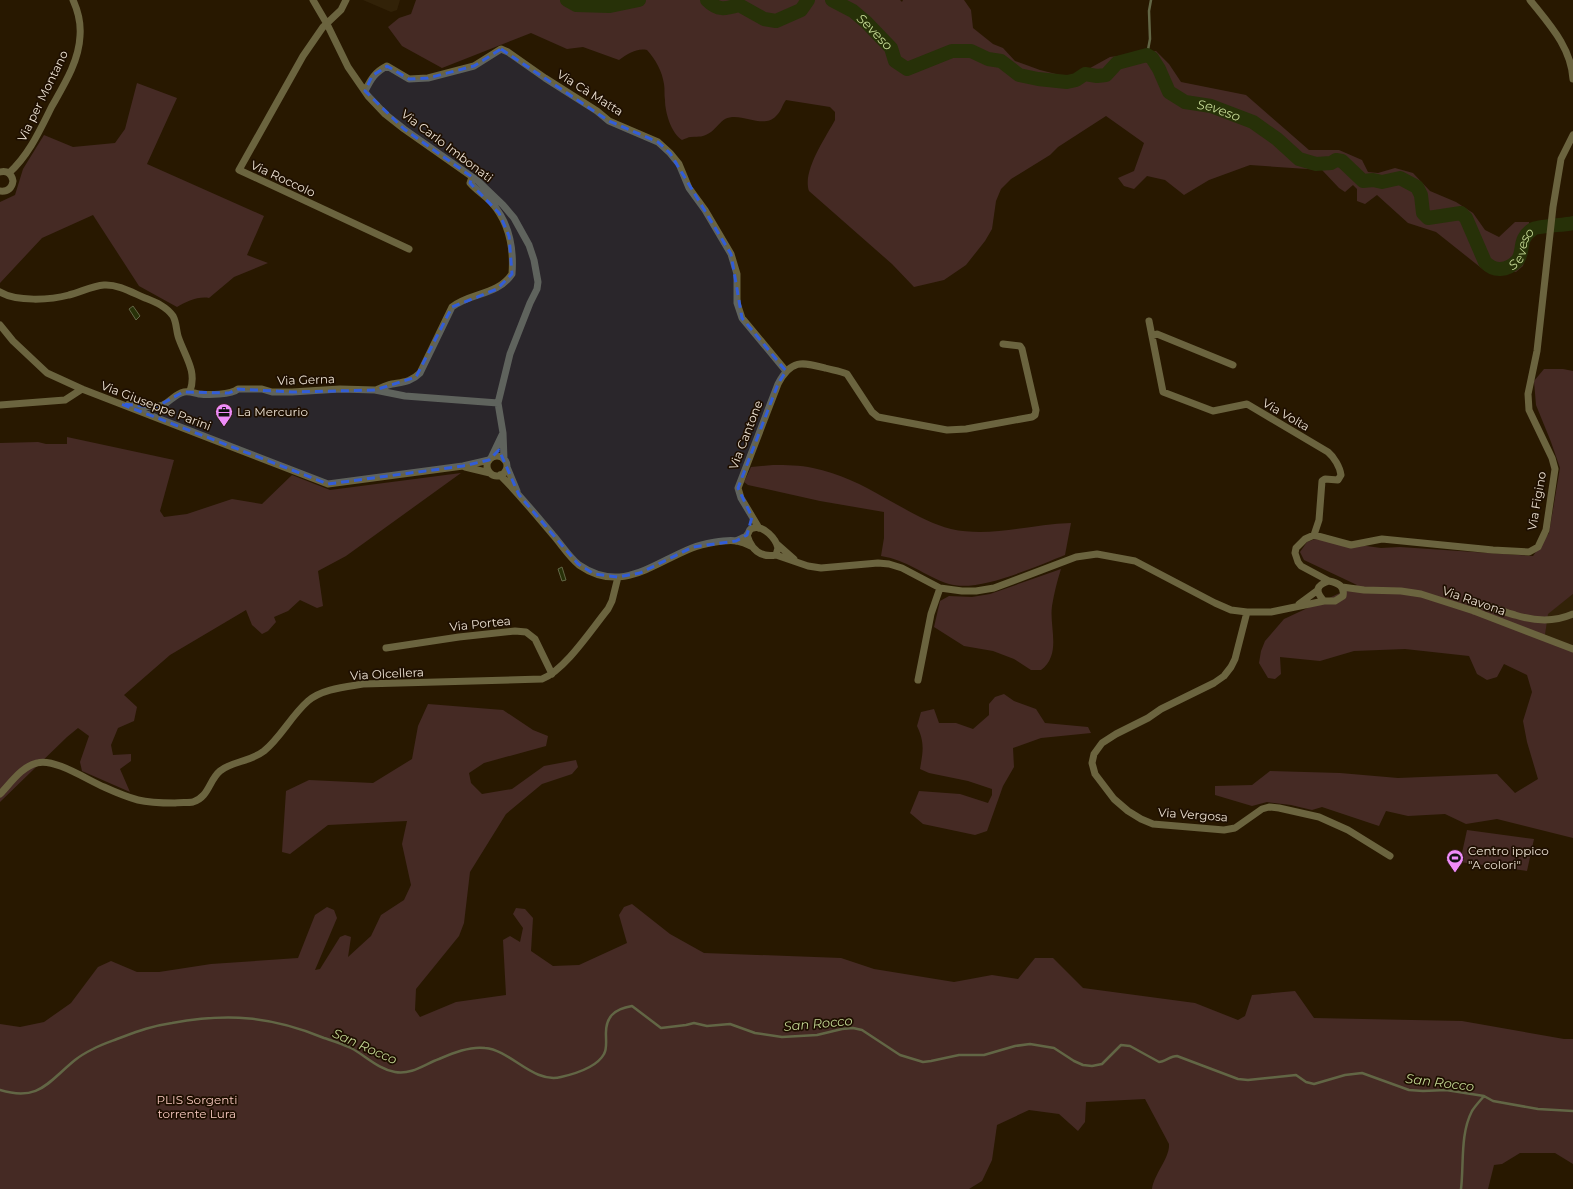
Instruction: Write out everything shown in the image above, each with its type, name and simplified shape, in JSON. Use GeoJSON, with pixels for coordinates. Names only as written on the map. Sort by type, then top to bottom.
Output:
{"type":"FeatureCollection","features":[{"type":"Feature","properties":{"kind":"street","name":"Via per Montano"},"geometry":{"type":"LineString","coordinates":[[10,173],[19,164],[34,142],[73,65],[80,37],[78,16],[73,0]]}},
{"type":"Feature","properties":{"kind":"street","name":"Via Carlo Imbonati"},"geometry":{"type":"LineString","coordinates":[[313,0],[327,24],[348,67],[365,91],[385,114],[399,126],[472,177],[503,204],[520,227],[529,245],[538,278],[537,289],[510,354],[498,403],[503,433],[504,459]]}},
{"type":"Feature","properties":{"kind":"street"},"geometry":{"type":"LineString","coordinates":[[327,24],[341,10],[346,0]]}},
{"type":"Feature","properties":{"kind":"street"},"geometry":{"type":"LineString","coordinates":[[1530,0],[1563,44],[1572,68],[1573,79]]}},
{"type":"Feature","properties":{"kind":"street","name":"Via Roccolo"},"geometry":{"type":"LineString","coordinates":[[327,24],[312,41],[239,170],[409,249]]}},
{"type":"Feature","properties":{"kind":"street","name":"Via Cà Matta"},"geometry":{"type":"LineString","coordinates":[[365,91],[372,76],[378,70],[387,66],[409,79],[428,78],[474,66],[502,49],[597,110],[609,121],[658,142],[679,164],[689,188],[705,210],[731,254],[736,274],[737,303],[742,318],[786,371]]}},
{"type":"Feature","properties":{"kind":"street","name":"Via Figino"},"geometry":{"type":"LineString","coordinates":[[1314,535],[1351,545],[1382,539],[1529,552],[1538,547],[1546,530],[1555,469],[1552,458],[1529,410],[1528,394],[1537,351],[1553,207],[1561,159],[1573,135]]}},
{"type":"Feature","properties":{"kind":"street"},"geometry":{"type":"LineString","coordinates":[[0,172],[6,171],[10,173],[12,177],[12,186],[5,191],[0,191]]}},
{"type":"Feature","properties":{"kind":"street"},"geometry":{"type":"LineString","coordinates":[[374,390],[392,384],[404,383],[416,377],[420,373],[452,307],[461,302],[497,289],[512,274],[513,261],[509,236],[504,220],[491,203],[470,183],[472,177]]}},
{"type":"Feature","properties":{"kind":"street"},"geometry":{"type":"LineString","coordinates":[[0,292],[8,296],[18,298],[46,298],[67,296],[98,286],[112,286],[164,306],[175,321],[178,338],[191,368],[193,378],[190,391]]}},
{"type":"Feature","properties":{"kind":"street","name":"Via Volta"},"geometry":{"type":"LineString","coordinates":[[1149,321],[1163,392],[1213,411],[1247,404],[1328,452],[1332,456],[1340,469],[1341,475],[1338,480],[1324,479],[1322,481],[1319,520],[1314,535]]}},
{"type":"Feature","properties":{"kind":"street","name":"Via Giuseppe Parini"},"geometry":{"type":"LineString","coordinates":[[0,325],[13,341],[47,373],[82,389],[328,484],[463,466],[490,459]]}},
{"type":"Feature","properties":{"kind":"street"},"geometry":{"type":"LineString","coordinates":[[1152,336],[1157,334],[1233,366]]}},
{"type":"Feature","properties":{"kind":"street","name":"Via Cantone"},"geometry":{"type":"LineString","coordinates":[[759,528],[748,507],[741,498],[738,488],[778,384],[786,371],[793,365],[806,363],[847,374],[872,412],[878,417],[947,430],[1032,418],[1036,415],[1022,349],[1020,346],[1003,344]]}},
{"type":"Feature","properties":{"kind":"street"},"geometry":{"type":"LineString","coordinates":[[0,405],[65,400],[82,389]]}},
{"type":"Feature","properties":{"kind":"street","name":"Via Gerna"},"geometry":{"type":"LineString","coordinates":[[121,404],[156,407],[163,405],[173,397],[183,392],[190,391],[200,394],[229,393],[238,389],[262,389],[272,392],[340,389],[374,390],[405,396],[498,403]]}},
{"type":"Feature","properties":{"kind":"street"},"geometry":{"type":"LineString","coordinates":[[503,433],[487,467],[493,475],[500,475],[505,472],[507,467]]}},
{"type":"Feature","properties":{"kind":"street"},"geometry":{"type":"LineString","coordinates":[[490,459],[498,456],[504,459],[519,494]]}},
{"type":"Feature","properties":{"kind":"street","name":"Via Giuseppe Parini"},"geometry":{"type":"LineString","coordinates":[[463,466],[490,473]]}},
{"type":"Feature","properties":{"kind":"street"},"geometry":{"type":"LineString","coordinates":[[500,475],[519,494],[578,564],[594,574],[605,577],[626,577],[640,573],[693,547],[725,541],[736,541],[751,546],[758,553],[764,556],[776,555],[795,560],[808,566],[821,568],[878,563],[889,564],[902,568],[940,588],[976,591],[994,588],[1076,557],[1097,554],[1135,561],[1231,610],[1271,612],[1324,601],[1336,601],[1343,596],[1344,591],[1337,583],[1329,581],[1301,566],[1298,562],[1295,553],[1299,543],[1314,535]]}},
{"type":"Feature","properties":{"kind":"street"},"geometry":{"type":"LineString","coordinates":[[751,546],[749,532],[752,517]]}},
{"type":"Feature","properties":{"kind":"street"},"geometry":{"type":"LineString","coordinates":[[736,541],[754,527],[759,528],[769,534],[777,544],[795,560]]}},
{"type":"Feature","properties":{"kind":"street"},"geometry":{"type":"LineString","coordinates":[[776,555],[778,548],[777,544]]}},
{"type":"Feature","properties":{"kind":"street"},"geometry":{"type":"LineString","coordinates":[[1316,574],[1320,597],[1324,601]]}},
{"type":"Feature","properties":{"kind":"street","name":"Via Olcellera"},"geometry":{"type":"LineString","coordinates":[[0,794],[25,769],[36,763],[46,762],[61,766],[106,788],[138,800],[156,803],[192,802],[202,797],[216,774],[224,767],[250,759],[264,751],[309,700],[324,693],[362,684],[542,679],[552,674],[563,665],[608,609],[612,601],[618,577]]}},
{"type":"Feature","properties":{"kind":"street"},"geometry":{"type":"LineString","coordinates":[[1296,606],[1321,584],[1329,581]]}},
{"type":"Feature","properties":{"kind":"street","name":"Via Ravona"},"geometry":{"type":"LineString","coordinates":[[1342,587],[1421,594],[1474,611],[1573,649]]}},
{"type":"Feature","properties":{"kind":"street"},"geometry":{"type":"LineString","coordinates":[[918,680],[931,614],[940,588]]}},
{"type":"Feature","properties":{"kind":"street","name":"Via Ravona"},"geometry":{"type":"LineString","coordinates":[[1343,596],[1364,590]]}},
{"type":"Feature","properties":{"kind":"street"},"geometry":{"type":"LineString","coordinates":[[1474,611],[1480,605],[1516,615],[1548,620],[1573,614]]}},
{"type":"Feature","properties":{"kind":"street","name":"Via Vergosa"},"geometry":{"type":"LineString","coordinates":[[1247,612],[1235,659],[1224,676],[1214,683],[1161,709],[1148,718],[1116,734],[1102,743],[1094,754],[1092,763],[1095,774],[1114,799],[1128,811],[1153,824],[1224,830],[1235,828],[1262,809],[1269,807],[1279,808],[1319,817],[1348,830],[1390,856]]}},
{"type":"Feature","properties":{"kind":"street","name":"Via Portea"},"geometry":{"type":"LineString","coordinates":[[386,648],[459,637],[515,631],[526,632],[535,639],[552,674]]}},
{"type":"Feature","properties":{"kind":"highlighted area"},"geometry":{"type":"Polygon","coordinates":[[[501,49],[609,121],[658,142],[670,153],[731,254],[742,318],[786,371],[778,384],[738,488],[752,517],[747,535],[736,541],[693,547],[640,573],[618,577],[594,574],[578,564],[519,495],[499,450],[489,460],[463,466],[328,484],[121,404],[156,407],[183,392],[229,393],[238,389],[292,392],[375,390],[416,377],[452,307],[497,289],[512,274],[509,236],[499,213],[470,183],[472,177],[404,129],[365,91],[372,76],[387,66],[409,79],[428,78],[474,66],[501,49]]]}},
{"type":"Feature","properties":{"kind":"shaded area"},"geometry":{"type":"Polygon","coordinates":[[[363,0],[400,0],[397,10],[391,12],[363,0]]]}},
{"type":"Feature","properties":{"kind":"shaded area"},"geometry":{"type":"Polygon","coordinates":[[[133,306],[140,316],[136,320],[129,309],[133,306]]]}},
{"type":"Feature","properties":{"kind":"shaded area"},"geometry":{"type":"Polygon","coordinates":[[[562,567],[566,580],[562,581],[558,569],[562,567]]]}},
{"type":"Feature","properties":{"kind":"shaded area"},"geometry":{"type":"Polygon","coordinates":[[[1573,594],[1573,646],[1545,635],[1547,614],[1573,594]]]}},
{"type":"Feature","properties":{"kind":"green space"},"geometry":{"type":"Polygon","coordinates":[[[416,0],[900,0],[902,2],[903,0],[964,0],[971,10],[973,28],[993,44],[1003,48],[1015,61],[1040,70],[1072,78],[1110,57],[1156,51],[1169,64],[1181,82],[1246,95],[1309,150],[1339,150],[1362,160],[1368,172],[1378,173],[1395,168],[1413,173],[1430,191],[1456,202],[1473,213],[1485,230],[1499,237],[1515,222],[1529,222],[1531,234],[1523,266],[1516,272],[1485,271],[1436,232],[1408,223],[1377,195],[1365,204],[1357,201],[1357,189],[1353,185],[1345,192],[1339,188],[1322,170],[1250,165],[1209,180],[1184,195],[1165,180],[1147,176],[1134,189],[1124,186],[1118,178],[1134,171],[1144,143],[1106,116],[1058,147],[1050,155],[1011,179],[1001,189],[996,201],[992,229],[985,241],[966,265],[944,280],[914,287],[892,264],[809,191],[809,174],[812,164],[835,120],[835,112],[830,107],[786,100],[778,114],[771,120],[758,121],[731,117],[723,120],[711,132],[705,135],[690,137],[682,140],[678,137],[669,122],[662,75],[656,62],[647,50],[636,51],[619,60],[583,47],[567,49],[531,33],[442,68],[402,46],[388,27],[399,18],[411,14],[416,0]]]}},
{"type":"Feature","properties":{"kind":"green space"},"geometry":{"type":"Polygon","coordinates":[[[137,83],[177,98],[147,164],[264,216],[247,255],[268,263],[234,277],[209,298],[188,301],[177,307],[139,286],[93,215],[42,238],[0,283],[0,202],[15,195],[23,169],[44,135],[73,147],[115,143],[125,129],[137,83]]]}},
{"type":"Feature","properties":{"kind":"green space"},"geometry":{"type":"Polygon","coordinates":[[[1544,369],[1563,369],[1573,371],[1573,594],[1548,614],[1545,635],[1573,646],[1573,838],[1497,819],[1466,824],[1445,814],[1408,816],[1386,811],[1379,826],[1322,807],[1312,810],[1291,805],[1267,802],[1252,806],[1215,795],[1215,786],[1252,785],[1270,771],[1340,773],[1398,778],[1497,774],[1515,793],[1538,779],[1527,742],[1523,721],[1532,692],[1527,675],[1504,664],[1497,677],[1487,680],[1477,674],[1469,656],[1405,649],[1354,651],[1320,661],[1280,657],[1281,674],[1275,679],[1268,678],[1259,663],[1261,651],[1265,641],[1284,619],[1357,585],[1304,560],[1300,552],[1307,542],[1315,539],[1381,548],[1400,547],[1533,556],[1549,533],[1560,468],[1536,405],[1534,381],[1544,369]]]}},
{"type":"Feature","properties":{"kind":"green space"},"geometry":{"type":"Polygon","coordinates":[[[67,437],[174,460],[160,511],[164,517],[187,514],[232,499],[262,504],[292,475],[330,490],[461,473],[346,556],[318,571],[323,606],[317,608],[300,600],[288,611],[274,617],[276,622],[268,631],[262,634],[252,625],[246,610],[170,655],[124,695],[137,707],[134,721],[118,728],[111,745],[113,755],[131,754],[131,761],[120,769],[130,792],[82,771],[80,762],[89,736],[78,728],[0,802],[0,443],[38,442],[46,444],[67,444],[67,437]]]}},
{"type":"Feature","properties":{"kind":"green space"},"geometry":{"type":"Polygon","coordinates":[[[773,465],[808,467],[841,476],[925,519],[951,529],[981,532],[1071,523],[1065,555],[991,582],[961,586],[949,584],[900,561],[881,556],[884,538],[884,512],[820,501],[748,485],[744,482],[751,467],[773,465]]]}},
{"type":"Feature","properties":{"kind":"green space"},"geometry":{"type":"Polygon","coordinates":[[[1061,569],[1052,606],[1053,648],[1047,664],[1041,670],[1031,670],[1014,659],[993,651],[964,646],[934,627],[940,601],[949,596],[972,597],[990,594],[1061,569]]]}},
{"type":"Feature","properties":{"kind":"green space"},"geometry":{"type":"Polygon","coordinates":[[[1004,694],[1014,701],[1036,709],[1045,723],[1088,727],[1091,733],[1041,738],[1013,748],[1014,767],[1003,786],[987,831],[975,835],[923,824],[910,813],[919,791],[960,794],[988,803],[992,795],[992,789],[968,781],[929,773],[920,769],[923,747],[917,726],[921,712],[934,709],[939,723],[956,723],[973,729],[989,715],[989,704],[995,697],[1004,694]]]}},
{"type":"Feature","properties":{"kind":"green space","name":"PLIS Sorgenti torrente Lura"},"geometry":{"type":"Polygon","coordinates":[[[428,704],[503,710],[533,730],[548,736],[546,746],[484,763],[469,773],[471,783],[482,794],[512,789],[544,766],[576,760],[578,767],[572,774],[542,784],[506,814],[470,872],[464,923],[459,936],[416,989],[415,1010],[420,1017],[456,1002],[506,995],[503,940],[510,936],[520,942],[523,928],[513,914],[516,908],[525,909],[533,918],[531,951],[553,966],[579,965],[627,943],[619,915],[624,907],[632,904],[670,934],[704,953],[841,958],[874,969],[954,982],[992,975],[1018,979],[1035,958],[1053,958],[1083,988],[1195,1003],[1238,1020],[1245,1016],[1252,995],[1295,991],[1314,1018],[1462,1021],[1564,1039],[1573,1039],[1573,1164],[1555,1153],[1520,1153],[1502,1164],[1494,1165],[1488,1189],[1152,1189],[1153,1183],[1167,1155],[1169,1144],[1145,1099],[1086,1102],[1085,1122],[1078,1131],[1059,1114],[1029,1110],[997,1125],[992,1160],[982,1181],[969,1189],[0,1189],[0,1024],[20,1027],[44,1022],[71,1003],[98,967],[111,961],[137,972],[159,972],[211,964],[298,958],[315,915],[327,907],[334,910],[337,918],[315,970],[320,969],[340,937],[345,935],[351,937],[348,957],[371,936],[381,915],[404,900],[411,885],[402,844],[407,821],[328,825],[290,854],[282,852],[286,791],[309,780],[373,783],[412,759],[418,726],[428,704]]]}},
{"type":"Feature","properties":{"kind":"green space"},"geometry":{"type":"Polygon","coordinates":[[[1467,830],[1534,839],[1527,871],[1460,862],[1467,830]]]}},
{"type":"Feature","properties":{"kind":"waterway","name":"Seveso"},"geometry":{"type":"LineString","coordinates":[[567,0],[576,5],[610,6],[639,0]]}},
{"type":"Feature","properties":{"kind":"waterway","name":"Seveso"},"geometry":{"type":"LineString","coordinates":[[707,0],[711,4],[722,8],[739,5],[764,19],[776,21],[801,10],[808,0]]}},
{"type":"Feature","properties":{"kind":"waterway","name":"Seveso"},"geometry":{"type":"LineString","coordinates":[[832,0],[853,11],[866,22],[891,48],[895,61],[907,69],[952,51],[971,51],[988,59],[1001,61],[1019,75],[1038,79],[1067,82],[1076,80],[1085,74],[1097,76],[1106,75],[1117,63],[1147,55],[1152,58],[1159,69],[1169,92],[1185,102],[1211,106],[1253,122],[1277,139],[1299,159],[1316,164],[1331,163],[1336,160],[1342,161],[1363,181],[1373,180],[1382,182],[1400,178],[1417,187],[1421,195],[1423,213],[1428,218],[1461,213],[1466,218],[1485,262],[1496,269],[1509,267],[1517,261],[1521,254],[1523,241],[1528,233],[1533,229],[1573,223]]}},
{"type":"Feature","properties":{"kind":"waterway"},"geometry":{"type":"LineString","coordinates":[[1147,55],[1150,39],[1149,11],[1151,0]]}},
{"type":"Feature","properties":{"kind":"waterway","name":"San Rocco"},"geometry":{"type":"LineString","coordinates":[[0,1090],[13,1093],[34,1092],[50,1082],[75,1060],[105,1044],[164,1024],[212,1018],[249,1018],[286,1025],[348,1047],[383,1068],[395,1072],[401,1073],[413,1071],[456,1052],[468,1049],[485,1048],[504,1054],[541,1076],[551,1078],[561,1077],[585,1069],[601,1059],[606,1050],[606,1029],[609,1019],[620,1009],[632,1006],[661,1028],[694,1023],[707,1026],[730,1024],[755,1033],[782,1037],[817,1035],[853,1028],[862,1030],[900,1055],[923,1062],[959,1055],[984,1055],[1015,1046],[1030,1044],[1054,1048],[1074,1061],[1083,1065],[1092,1066],[1102,1064],[1121,1045],[1130,1046],[1159,1062],[1177,1056],[1238,1079],[1248,1080],[1296,1075],[1306,1082],[1314,1084],[1345,1075],[1362,1073],[1409,1090],[1446,1090],[1484,1096],[1493,1101],[1538,1109],[1573,1111]]}},
{"type":"Feature","properties":{"kind":"waterway"},"geometry":{"type":"LineString","coordinates":[[1461,1189],[1464,1139],[1468,1120],[1472,1111],[1484,1096]]}},
{"type":"Feature","properties":{"kind":"place","name":"La Mercurio"},"geometry":{"type":"Point","coordinates":[224,427]}},
{"type":"Feature","properties":{"kind":"place","name":"Centro ippico \"A colori\""},"geometry":{"type":"Point","coordinates":[1455,873]}}]}
